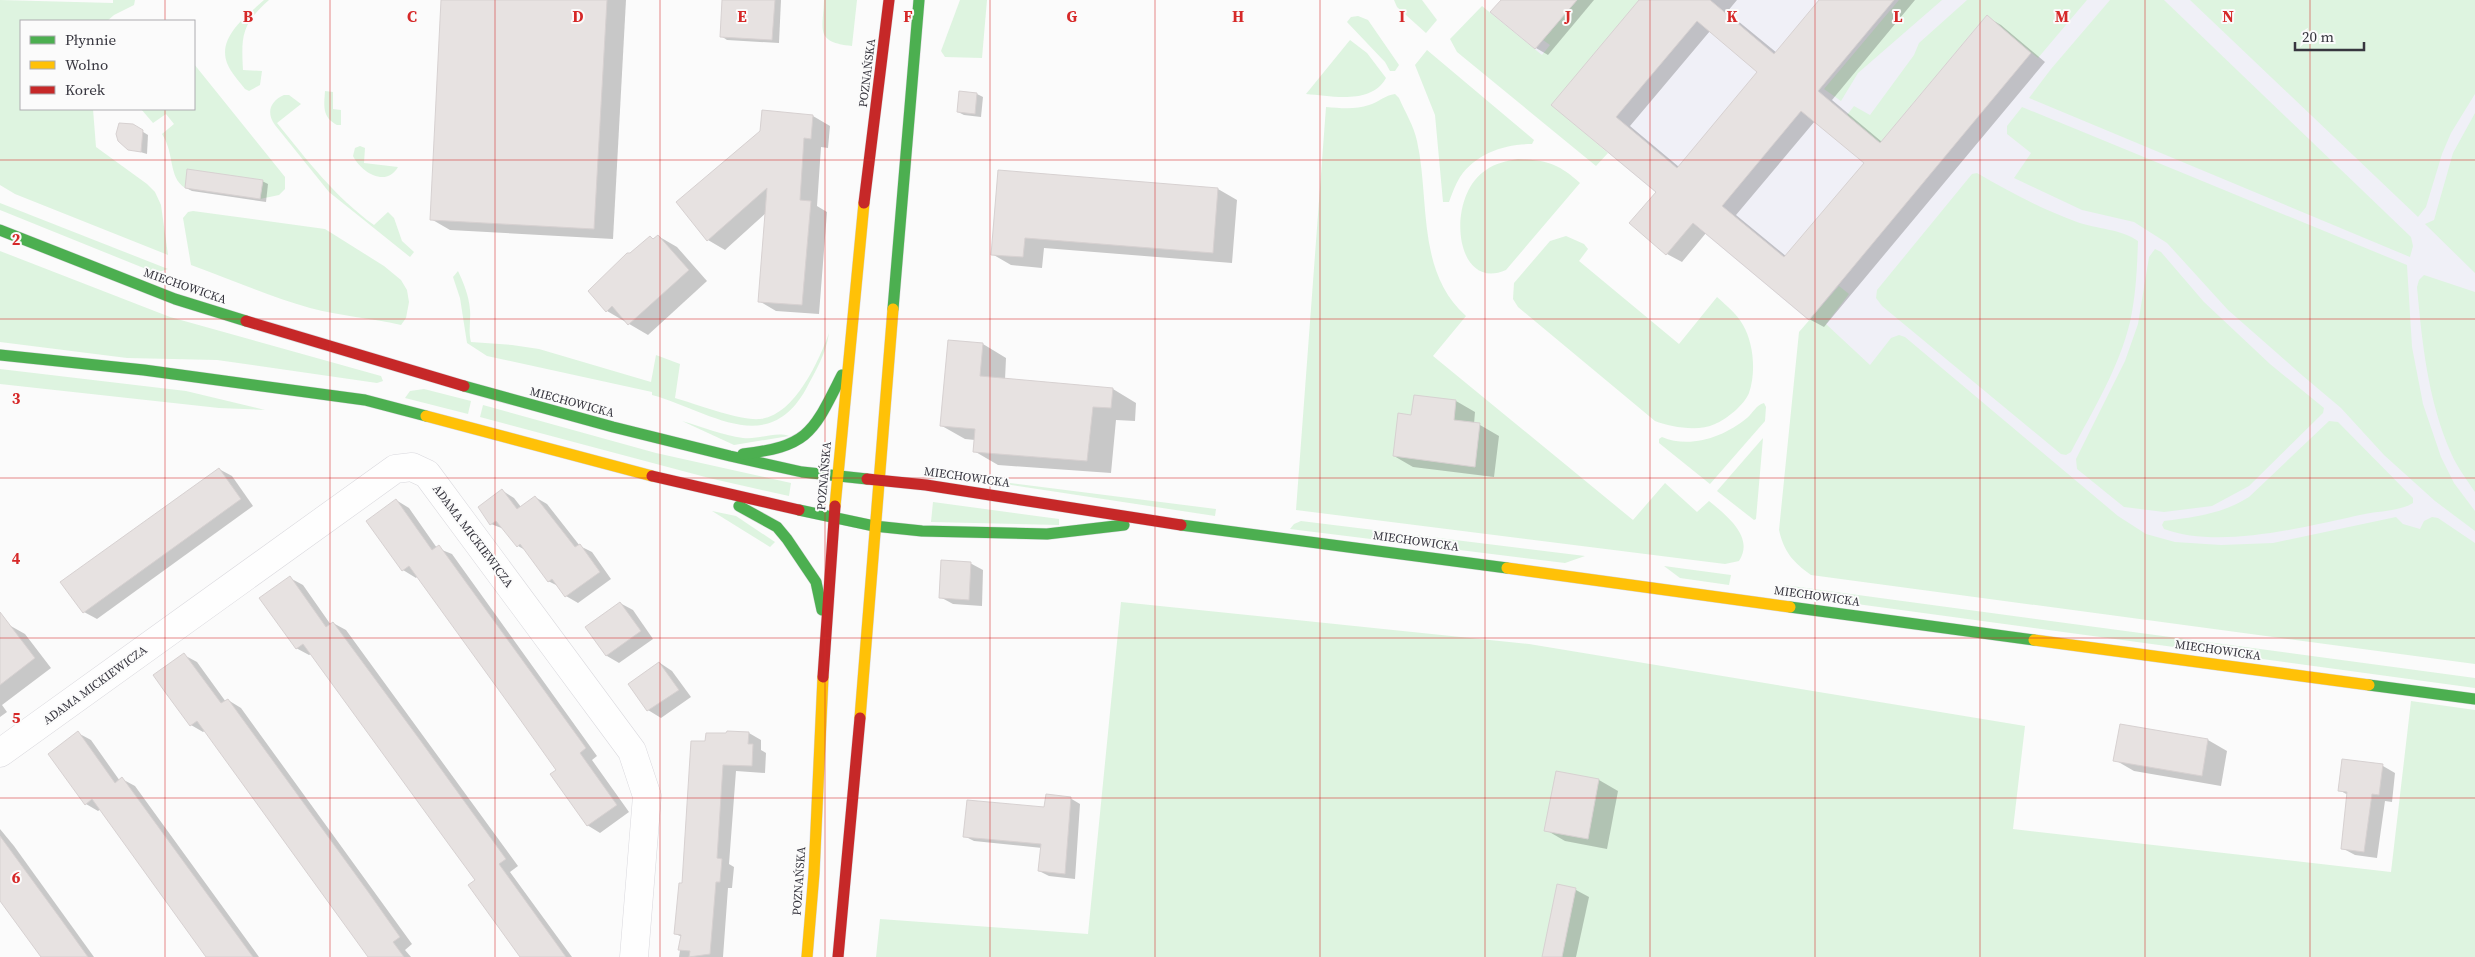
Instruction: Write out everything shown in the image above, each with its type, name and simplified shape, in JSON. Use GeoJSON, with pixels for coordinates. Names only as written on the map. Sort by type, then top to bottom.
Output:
{"type":"FeatureCollection","features":[{"type":"Feature","properties":{"kind":"street","name":"POZNAŃSKA"},"geometry":{"type":"LineString","coordinates":[[807,957],[814,873],[825,622],[866,178],[883,65],[889,0]]}},
{"type":"Feature","properties":{"kind":"street"},"geometry":{"type":"LineString","coordinates":[[838,957],[860,728],[874,526],[919,0]]}},
{"type":"Feature","properties":{"kind":"street","name":"MIECHOWICKA"},"geometry":{"type":"LineString","coordinates":[[0,230],[176,299],[482,392],[730,456],[802,472],[879,479],[1155,521],[2475,699]]}},
{"type":"Feature","properties":{"kind":"street","name":"MIECHOWICKA"},"geometry":{"type":"LineString","coordinates":[[4,357],[154,371],[365,400],[699,488],[874,526],[922,531],[1047,534],[1155,521]]}},
{"type":"Feature","properties":{"kind":"street"},"geometry":{"type":"LineString","coordinates":[[730,456],[788,446],[802,439],[821,414],[848,363]]}},
{"type":"Feature","properties":{"kind":"street","name":"ADAMA MICKIEWICZA"},"geometry":{"type":"LineString","coordinates":[[0,753],[395,469],[412,467],[427,474],[632,751],[647,796],[634,957]]}},
{"type":"Feature","properties":{"kind":"street"},"geometry":{"type":"LineString","coordinates":[[699,488],[737,505],[777,527],[816,582],[825,622]]}},
{"type":"Feature","properties":{"kind":"shaded area"},"geometry":{"type":"Polygon","coordinates":[[[1501,0],[2475,0],[2475,659],[1835,570],[1853,355],[1812,316],[1808,320],[1551,105],[1490,12],[1501,0]]]}},
{"type":"Feature","properties":{"kind":"green space"},"geometry":{"type":"Polygon","coordinates":[[[0,0],[113,3],[113,0],[135,0],[134,5],[108,20],[20,20],[20,110],[93,110],[96,147],[147,184],[155,192],[161,205],[168,255],[15,194],[0,185],[0,0]]]}},
{"type":"Feature","properties":{"kind":"green space"},"geometry":{"type":"Polygon","coordinates":[[[264,0],[269,0],[248,23],[243,39],[243,70],[262,71],[260,85],[249,91],[245,89],[233,74],[227,63],[226,44],[236,27],[264,0]]]}},
{"type":"Feature","properties":{"kind":"green space"},"geometry":{"type":"Polygon","coordinates":[[[824,0],[857,0],[852,46],[840,44],[827,38],[823,27],[824,0]]]}},
{"type":"Feature","properties":{"kind":"green space"},"geometry":{"type":"Polygon","coordinates":[[[960,0],[987,0],[982,58],[945,57],[941,51],[960,0]]]}},
{"type":"Feature","properties":{"kind":"green space"},"geometry":{"type":"Polygon","coordinates":[[[1394,0],[1422,0],[1437,20],[1426,33],[1397,7],[1394,0]]]}},
{"type":"Feature","properties":{"kind":"green space"},"geometry":{"type":"Polygon","coordinates":[[[1577,0],[1639,0],[1552,105],[1608,153],[1596,166],[1457,52],[1450,39],[1482,6],[1542,55],[1550,45],[1543,40],[1577,0]]]}},
{"type":"Feature","properties":{"kind":"green space"},"geometry":{"type":"Polygon","coordinates":[[[1899,0],[1942,0],[1858,73],[1841,101],[1824,89],[1899,0]]]}},
{"type":"Feature","properties":{"kind":"green space"},"geometry":{"type":"Polygon","coordinates":[[[1967,0],[2087,0],[2038,58],[1986,16],[1880,143],[1847,115],[1854,106],[1870,115],[1914,55],[1919,43],[1967,0]]]}},
{"type":"Feature","properties":{"kind":"green space"},"geometry":{"type":"Polygon","coordinates":[[[2110,0],[2164,0],[2411,237],[2413,246],[2410,257],[2029,98],[2051,69],[2110,0]]]}},
{"type":"Feature","properties":{"kind":"green space"},"geometry":{"type":"Polygon","coordinates":[[[2190,0],[2475,0],[2475,94],[2451,133],[2442,154],[2426,207],[2418,217],[2190,0]]]}},
{"type":"Feature","properties":{"kind":"green space"},"geometry":{"type":"Polygon","coordinates":[[[1358,16],[1368,20],[1399,65],[1395,71],[1390,71],[1385,62],[1347,22],[1351,17],[1358,16]]]}},
{"type":"Feature","properties":{"kind":"green space"},"geometry":{"type":"Polygon","coordinates":[[[1350,40],[1367,53],[1386,78],[1379,87],[1371,92],[1350,97],[1306,94],[1350,40]]]}},
{"type":"Feature","properties":{"kind":"green space"},"geometry":{"type":"Polygon","coordinates":[[[1427,50],[1534,140],[1532,144],[1502,148],[1474,162],[1460,177],[1449,202],[1443,202],[1435,115],[1415,65],[1427,50]]]}},
{"type":"Feature","properties":{"kind":"green space"},"geometry":{"type":"Polygon","coordinates":[[[195,65],[285,177],[285,189],[279,195],[260,199],[263,180],[188,170],[185,188],[176,178],[169,149],[162,134],[174,124],[166,114],[153,123],[142,110],[195,110],[195,65]]]}},
{"type":"Feature","properties":{"kind":"green space"},"geometry":{"type":"Polygon","coordinates":[[[325,91],[333,92],[333,109],[341,110],[341,125],[332,122],[326,115],[324,106],[325,91]]]}},
{"type":"Feature","properties":{"kind":"green space"},"geometry":{"type":"Polygon","coordinates":[[[1395,94],[1399,98],[1409,119],[1417,141],[1432,257],[1439,278],[1450,298],[1466,316],[1433,356],[1633,520],[1665,483],[1697,512],[1709,501],[1730,520],[1741,535],[1743,552],[1739,561],[1725,564],[1296,510],[1326,107],[1364,107],[1395,94]]]}},
{"type":"Feature","properties":{"kind":"green space"},"geometry":{"type":"Polygon","coordinates":[[[284,95],[289,95],[301,104],[277,123],[322,177],[360,214],[374,225],[388,212],[394,218],[402,241],[414,252],[410,257],[329,192],[275,125],[272,121],[271,108],[275,101],[284,95]]]}},
{"type":"Feature","properties":{"kind":"green space"},"geometry":{"type":"Polygon","coordinates":[[[2022,107],[2407,265],[2412,347],[2423,404],[2441,457],[2454,483],[2475,511],[2475,531],[2435,501],[2384,455],[2341,408],[2228,310],[2167,243],[2134,222],[2082,210],[2014,178],[2031,153],[2007,134],[2007,126],[2022,107]]]}},
{"type":"Feature","properties":{"kind":"green space"},"geometry":{"type":"Polygon","coordinates":[[[2475,113],[2475,273],[2425,224],[2434,220],[2453,153],[2475,113]]]}},
{"type":"Feature","properties":{"kind":"green space"},"geometry":{"type":"Polygon","coordinates":[[[360,146],[365,148],[364,163],[398,167],[393,173],[381,177],[368,172],[353,156],[355,148],[360,146]]]}},
{"type":"Feature","properties":{"kind":"green space"},"geometry":{"type":"Polygon","coordinates":[[[1518,159],[1537,160],[1552,164],[1566,171],[1580,183],[1506,270],[1489,273],[1475,268],[1466,255],[1461,238],[1461,219],[1465,200],[1473,183],[1486,170],[1501,163],[1518,159]]]}},
{"type":"Feature","properties":{"kind":"green space"},"geometry":{"type":"Polygon","coordinates":[[[1977,173],[2051,212],[2084,224],[2124,234],[2138,241],[2134,302],[2125,339],[2096,405],[2071,452],[2066,455],[2061,454],[1882,306],[1876,298],[1877,290],[1972,174],[1977,173]]]}},
{"type":"Feature","properties":{"kind":"green space"},"geometry":{"type":"Polygon","coordinates":[[[0,203],[168,269],[156,273],[0,210],[0,203]]]}},
{"type":"Feature","properties":{"kind":"green space"},"geometry":{"type":"Polygon","coordinates":[[[193,211],[325,229],[384,266],[401,280],[407,290],[409,302],[406,318],[401,325],[310,308],[191,265],[183,218],[188,212],[193,211]]]}},
{"type":"Feature","properties":{"kind":"green space"},"geometry":{"type":"Polygon","coordinates":[[[1566,236],[1584,244],[1588,249],[1579,261],[1679,344],[1717,297],[1731,310],[1741,321],[1747,333],[1753,359],[1753,377],[1749,393],[1739,407],[1719,422],[1701,428],[1677,427],[1655,421],[1518,307],[1513,299],[1514,283],[1550,241],[1566,236]]]}},
{"type":"Feature","properties":{"kind":"green space"},"geometry":{"type":"Polygon","coordinates":[[[2155,249],[2161,252],[2204,302],[2270,364],[2324,408],[2323,413],[2249,486],[2212,506],[2164,512],[2124,507],[2077,469],[2076,459],[2125,361],[2138,324],[2149,257],[2155,249]]]}},
{"type":"Feature","properties":{"kind":"green space"},"geometry":{"type":"Polygon","coordinates":[[[0,251],[170,317],[381,376],[383,381],[377,383],[217,360],[127,358],[0,342],[0,251]]]}},
{"type":"Feature","properties":{"kind":"green space"},"geometry":{"type":"Polygon","coordinates":[[[458,271],[469,300],[471,342],[539,349],[651,382],[656,355],[680,364],[675,398],[718,412],[752,419],[772,416],[794,398],[812,372],[829,333],[826,348],[817,368],[806,389],[790,410],[773,422],[755,426],[735,424],[652,395],[652,392],[487,356],[467,343],[460,298],[453,277],[458,271]]]}},
{"type":"Feature","properties":{"kind":"green space"},"geometry":{"type":"Polygon","coordinates":[[[2424,275],[2475,292],[2475,492],[2451,453],[2431,392],[2421,329],[2417,287],[2419,280],[2424,275]]]}},
{"type":"Feature","properties":{"kind":"green space"},"geometry":{"type":"Polygon","coordinates":[[[1839,286],[1849,294],[1826,324],[1870,365],[1891,338],[1899,335],[1905,337],[2118,516],[2146,534],[2175,542],[2221,545],[2273,543],[2396,517],[2403,524],[2420,529],[2424,521],[2432,517],[2438,518],[2475,543],[2475,664],[1811,575],[1790,556],[1779,530],[1799,332],[1839,286]]]}},
{"type":"Feature","properties":{"kind":"green space"},"geometry":{"type":"Polygon","coordinates":[[[0,369],[186,391],[265,410],[219,408],[0,384],[0,369]]]}},
{"type":"Feature","properties":{"kind":"green space"},"geometry":{"type":"Polygon","coordinates":[[[424,389],[471,401],[468,414],[405,398],[410,391],[424,389]]]}},
{"type":"Feature","properties":{"kind":"green space"},"geometry":{"type":"Polygon","coordinates":[[[1764,403],[1766,407],[1765,421],[1710,484],[1659,443],[1659,439],[1662,437],[1684,442],[1717,436],[1738,425],[1759,405],[1764,403]]]}},
{"type":"Feature","properties":{"kind":"green space"},"geometry":{"type":"Polygon","coordinates":[[[483,405],[656,453],[791,483],[789,496],[709,478],[480,417],[483,405]]]}},
{"type":"Feature","properties":{"kind":"green space"},"geometry":{"type":"Polygon","coordinates":[[[682,421],[743,438],[778,434],[789,436],[734,445],[682,421]]]}},
{"type":"Feature","properties":{"kind":"green space"},"geometry":{"type":"Polygon","coordinates":[[[2329,421],[2338,422],[2413,498],[2413,503],[2396,509],[2291,530],[2237,537],[2187,535],[2164,529],[2162,525],[2164,521],[2218,511],[2249,497],[2329,421]]]}},
{"type":"Feature","properties":{"kind":"green space"},"geometry":{"type":"Polygon","coordinates":[[[1763,438],[1756,519],[1754,520],[1717,491],[1763,438]]]}},
{"type":"Feature","properties":{"kind":"green space"},"geometry":{"type":"Polygon","coordinates":[[[932,473],[1216,509],[1215,516],[932,473]]]}},
{"type":"Feature","properties":{"kind":"green space"},"geometry":{"type":"Polygon","coordinates":[[[933,502],[1059,519],[1059,525],[931,522],[933,502]]]}},
{"type":"Feature","properties":{"kind":"green space"},"geometry":{"type":"Polygon","coordinates":[[[712,511],[736,516],[775,542],[770,547],[712,511]]]}},
{"type":"Feature","properties":{"kind":"green space"},"geometry":{"type":"Polygon","coordinates":[[[1301,521],[1585,556],[1565,563],[1290,529],[1294,524],[1301,521]]]}},
{"type":"Feature","properties":{"kind":"green space"},"geometry":{"type":"Polygon","coordinates":[[[1664,566],[1731,575],[1729,585],[1680,578],[1664,566]]]}},
{"type":"Feature","properties":{"kind":"green space"},"geometry":{"type":"Polygon","coordinates":[[[1784,585],[2475,678],[2475,688],[1783,594],[1784,585]]]}},
{"type":"Feature","properties":{"kind":"green space"},"geometry":{"type":"Polygon","coordinates":[[[1121,602],[1529,644],[2025,726],[2013,829],[2391,872],[2411,701],[2475,710],[2475,957],[876,957],[880,919],[1088,934],[1121,602]]]}},
{"type":"Feature","properties":{"kind":"building"},"geometry":{"type":"Polygon","coordinates":[[[441,0],[607,0],[594,229],[430,220],[441,0]]]}},
{"type":"Feature","properties":{"kind":"building"},"geometry":{"type":"Polygon","coordinates":[[[722,0],[775,0],[772,40],[720,37],[722,0]]]}},
{"type":"Feature","properties":{"kind":"building"},"geometry":{"type":"Polygon","coordinates":[[[1501,0],[1577,0],[1535,49],[1490,12],[1501,0]]]}},
{"type":"Feature","properties":{"kind":"building"},"geometry":{"type":"Polygon","coordinates":[[[1639,0],[1710,0],[1774,54],[1819,0],[1894,0],[1818,91],[1880,143],[1987,15],[2031,53],[1809,320],[1693,223],[1666,255],[1629,223],[1656,192],[1551,105],[1639,0]],[[1697,21],[1616,117],[1677,168],[1757,72],[1697,21]],[[1801,111],[1722,206],[1784,257],[1864,163],[1801,111]]]}},
{"type":"Feature","properties":{"kind":"building"},"geometry":{"type":"Polygon","coordinates":[[[959,91],[977,93],[975,114],[957,112],[959,91]]]}},
{"type":"Feature","properties":{"kind":"building"},"geometry":{"type":"Polygon","coordinates":[[[762,110],[813,115],[811,139],[804,138],[800,200],[811,201],[802,305],[758,302],[767,188],[707,241],[676,202],[760,131],[762,110]]]}},
{"type":"Feature","properties":{"kind":"building"},"geometry":{"type":"Polygon","coordinates":[[[119,123],[133,124],[143,130],[141,152],[128,150],[118,141],[116,134],[119,123]]]}},
{"type":"Feature","properties":{"kind":"building"},"geometry":{"type":"Polygon","coordinates":[[[187,169],[263,180],[260,199],[185,188],[187,169]]]}},
{"type":"Feature","properties":{"kind":"building"},"geometry":{"type":"Polygon","coordinates":[[[998,170],[1218,188],[1213,253],[1025,238],[1023,257],[991,255],[998,170]]]}},
{"type":"Feature","properties":{"kind":"building"},"geometry":{"type":"Polygon","coordinates":[[[658,235],[689,270],[628,325],[612,306],[606,312],[588,291],[627,253],[630,253],[650,236],[653,239],[658,235]]]}},
{"type":"Feature","properties":{"kind":"building"},"geometry":{"type":"Polygon","coordinates":[[[948,340],[983,343],[980,376],[1113,388],[1111,408],[1093,407],[1087,461],[973,452],[975,429],[940,426],[948,340]]]}},
{"type":"Feature","properties":{"kind":"building"},"geometry":{"type":"Polygon","coordinates":[[[1414,395],[1456,400],[1454,420],[1480,423],[1475,467],[1393,456],[1398,413],[1411,415],[1414,395]]]}},
{"type":"Feature","properties":{"kind":"building"},"geometry":{"type":"Polygon","coordinates":[[[219,468],[241,499],[83,613],[60,582],[219,468]]]}},
{"type":"Feature","properties":{"kind":"building"},"geometry":{"type":"Polygon","coordinates":[[[502,489],[517,509],[535,496],[575,547],[580,544],[600,572],[565,597],[552,579],[548,582],[520,544],[517,547],[496,521],[490,525],[478,507],[502,489]]]}},
{"type":"Feature","properties":{"kind":"building"},"geometry":{"type":"Polygon","coordinates":[[[396,499],[432,550],[439,545],[586,748],[580,753],[617,805],[587,826],[550,774],[556,770],[409,566],[402,571],[366,521],[396,499]]]}},
{"type":"Feature","properties":{"kind":"building"},"geometry":{"type":"Polygon","coordinates":[[[941,560],[971,562],[969,600],[939,598],[941,560]]]}},
{"type":"Feature","properties":{"kind":"building"},"geometry":{"type":"Polygon","coordinates":[[[290,576],[326,627],[333,622],[420,740],[506,859],[499,864],[566,957],[520,957],[468,885],[475,880],[303,644],[296,649],[259,598],[290,576]]]}},
{"type":"Feature","properties":{"kind":"building"},"geometry":{"type":"Polygon","coordinates":[[[620,602],[641,631],[606,656],[585,627],[620,602]]]}},
{"type":"Feature","properties":{"kind":"building"},"geometry":{"type":"Polygon","coordinates":[[[0,612],[35,658],[0,685],[0,612]]]}},
{"type":"Feature","properties":{"kind":"building"},"geometry":{"type":"Polygon","coordinates":[[[184,653],[221,703],[228,699],[369,893],[400,937],[393,942],[404,957],[368,957],[197,721],[190,726],[165,692],[153,675],[184,653]]]}},
{"type":"Feature","properties":{"kind":"building"},"geometry":{"type":"Polygon","coordinates":[[[659,662],[679,690],[647,711],[628,684],[659,662]]]}},
{"type":"Feature","properties":{"kind":"building"},"geometry":{"type":"Polygon","coordinates":[[[2120,724],[2208,739],[2202,776],[2113,761],[2120,724]]]}},
{"type":"Feature","properties":{"kind":"building"},"geometry":{"type":"Polygon","coordinates":[[[78,731],[115,783],[122,777],[253,957],[206,957],[92,799],[85,805],[48,754],[78,731]]]}},
{"type":"Feature","properties":{"kind":"building"},"geometry":{"type":"Polygon","coordinates":[[[727,731],[749,732],[748,744],[753,744],[752,766],[723,765],[717,858],[722,859],[720,882],[716,882],[710,954],[689,957],[690,951],[678,950],[681,935],[674,934],[679,883],[682,883],[691,741],[705,741],[706,733],[726,733],[727,731]]]}},
{"type":"Feature","properties":{"kind":"building"},"geometry":{"type":"Polygon","coordinates":[[[2342,759],[2383,764],[2379,795],[2372,794],[2364,852],[2341,849],[2347,792],[2338,791],[2342,759]]]}},
{"type":"Feature","properties":{"kind":"building"},"geometry":{"type":"Polygon","coordinates":[[[1556,771],[1599,779],[1588,839],[1544,831],[1556,771]]]}},
{"type":"Feature","properties":{"kind":"building"},"geometry":{"type":"Polygon","coordinates":[[[1046,794],[1071,797],[1065,874],[1038,871],[1041,844],[963,837],[967,800],[1044,807],[1046,794]]]}},
{"type":"Feature","properties":{"kind":"building"},"geometry":{"type":"Polygon","coordinates":[[[0,836],[88,957],[41,957],[0,901],[0,836]]]}},
{"type":"Feature","properties":{"kind":"building"},"geometry":{"type":"Polygon","coordinates":[[[1557,884],[1576,888],[1562,957],[1542,957],[1557,884]]]}},
{"type":"Feature","properties":{"kind":"traffic: fast"},"geometry":{"type":"LineString","coordinates":[[893,309],[919,0]]}},
{"type":"Feature","properties":{"kind":"traffic: fast"},"geometry":{"type":"LineString","coordinates":[[0,230],[175,299],[246,321]]}},
{"type":"Feature","properties":{"kind":"traffic: fast"},"geometry":{"type":"LineString","coordinates":[[0,355],[144,370],[365,400],[426,416]]}},
{"type":"Feature","properties":{"kind":"traffic: fast"},"geometry":{"type":"LineString","coordinates":[[743,454],[783,446],[796,441],[807,433],[824,410],[842,375]]}},
{"type":"Feature","properties":{"kind":"traffic: fast"},"geometry":{"type":"LineString","coordinates":[[464,386],[613,427],[730,456],[802,472],[867,479]]}},
{"type":"Feature","properties":{"kind":"traffic: fast"},"geometry":{"type":"LineString","coordinates":[[739,506],[777,527],[787,539],[816,582],[822,610]]}},
{"type":"Feature","properties":{"kind":"traffic: fast"},"geometry":{"type":"LineString","coordinates":[[799,510],[874,526],[922,531],[1047,534],[1124,525]]}},
{"type":"Feature","properties":{"kind":"traffic: fast"},"geometry":{"type":"LineString","coordinates":[[1181,525],[1507,568]]}},
{"type":"Feature","properties":{"kind":"traffic: fast"},"geometry":{"type":"LineString","coordinates":[[1790,607],[2034,640]]}},
{"type":"Feature","properties":{"kind":"traffic: fast"},"geometry":{"type":"LineString","coordinates":[[2369,685],[2475,699]]}},
{"type":"Feature","properties":{"kind":"traffic: slow"},"geometry":{"type":"LineString","coordinates":[[835,506],[864,203]]}},
{"type":"Feature","properties":{"kind":"traffic: slow"},"geometry":{"type":"LineString","coordinates":[[860,718],[893,309]]}},
{"type":"Feature","properties":{"kind":"traffic: slow"},"geometry":{"type":"LineString","coordinates":[[426,416],[652,476]]}},
{"type":"Feature","properties":{"kind":"traffic: slow"},"geometry":{"type":"LineString","coordinates":[[1507,568],[1790,607]]}},
{"type":"Feature","properties":{"kind":"traffic: slow"},"geometry":{"type":"LineString","coordinates":[[2034,640],[2369,685]]}},
{"type":"Feature","properties":{"kind":"traffic: slow"},"geometry":{"type":"LineString","coordinates":[[807,957],[814,873],[823,677]]}},
{"type":"Feature","properties":{"kind":"traffic: jam"},"geometry":{"type":"LineString","coordinates":[[864,203],[889,0]]}},
{"type":"Feature","properties":{"kind":"traffic: jam"},"geometry":{"type":"LineString","coordinates":[[246,321],[464,386]]}},
{"type":"Feature","properties":{"kind":"traffic: jam"},"geometry":{"type":"LineString","coordinates":[[652,476],[799,510]]}},
{"type":"Feature","properties":{"kind":"traffic: jam"},"geometry":{"type":"LineString","coordinates":[[867,479],[926,485],[1181,525]]}},
{"type":"Feature","properties":{"kind":"traffic: jam"},"geometry":{"type":"LineString","coordinates":[[823,677],[835,506]]}},
{"type":"Feature","properties":{"kind":"traffic: jam"},"geometry":{"type":"LineString","coordinates":[[838,957],[860,718]]}}]}
